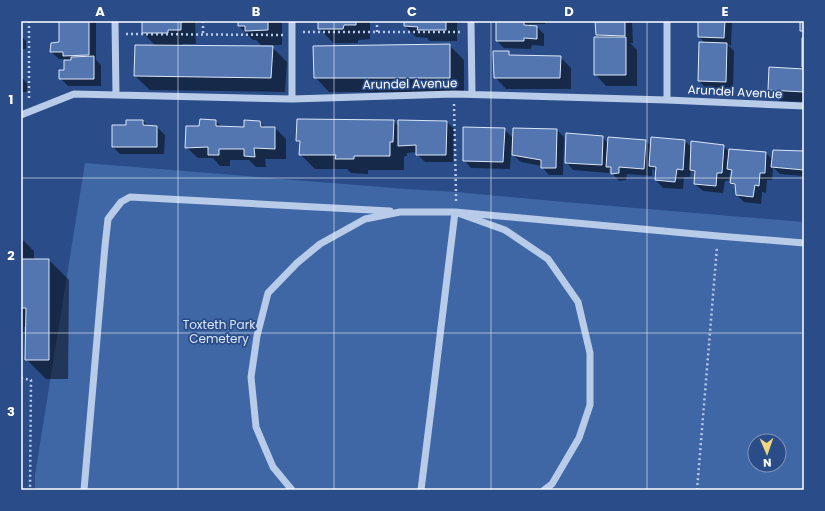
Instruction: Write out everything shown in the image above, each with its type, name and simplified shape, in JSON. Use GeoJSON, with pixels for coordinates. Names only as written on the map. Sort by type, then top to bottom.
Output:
{"type":"FeatureCollection","features":[{"type":"Feature","properties":{"kind":"street"},"geometry":{"type":"LineString","coordinates":[[115,21],[116,95]]}},
{"type":"Feature","properties":{"kind":"street"},"geometry":{"type":"LineString","coordinates":[[292,21],[292,99]]}},
{"type":"Feature","properties":{"kind":"street"},"geometry":{"type":"LineString","coordinates":[[471,21],[472,94]]}},
{"type":"Feature","properties":{"kind":"street"},"geometry":{"type":"LineString","coordinates":[[667,21],[667,100]]}},
{"type":"Feature","properties":{"kind":"street","name":"Arundel Avenue"},"geometry":{"type":"LineString","coordinates":[[21,115],[74,94],[292,99],[472,94],[804,106]]}},
{"type":"Feature","properties":{"kind":"street"},"geometry":{"type":"LineString","coordinates":[[84,490],[108,219],[120,202],[130,197],[400,212],[455,212],[804,243]]}},
{"type":"Feature","properties":{"kind":"street"},"geometry":{"type":"LineString","coordinates":[[292,490],[273,467],[256,427],[251,377],[257,336],[268,293],[297,263],[320,244],[365,219],[400,212]]}},
{"type":"Feature","properties":{"kind":"street"},"geometry":{"type":"LineString","coordinates":[[421,490],[455,212]]}},
{"type":"Feature","properties":{"kind":"street"},"geometry":{"type":"LineString","coordinates":[[455,212],[505,230],[548,259],[578,302],[590,353],[590,405],[579,438],[552,484],[544,490]]}},
{"type":"Feature","properties":{"kind":"path"},"geometry":{"type":"LineString","coordinates":[[29,21],[29,112]]}},
{"type":"Feature","properties":{"kind":"path"},"geometry":{"type":"LineString","coordinates":[[203,21],[203,35]]}},
{"type":"Feature","properties":{"kind":"path"},"geometry":{"type":"LineString","coordinates":[[377,21],[377,33]]}},
{"type":"Feature","properties":{"kind":"path"},"geometry":{"type":"LineString","coordinates":[[454,94],[455,212]]}},
{"type":"Feature","properties":{"kind":"path"},"geometry":{"type":"LineString","coordinates":[[697,490],[718,236]]}},
{"type":"Feature","properties":{"kind":"path"},"geometry":{"type":"LineString","coordinates":[[21,378],[31,380],[30,490]]}},
{"type":"Feature","properties":{"kind":"green space","name":"Toxteth Park Cemetery"},"geometry":{"type":"Polygon","coordinates":[[[85,163],[456,192],[804,222],[804,490],[35,490],[35,475],[85,163]]]}},
{"type":"Feature","properties":{"kind":"building"},"geometry":{"type":"Polygon","coordinates":[[[59,21],[89,21],[89,55],[63,56],[63,52],[50,52],[51,43],[59,42],[59,21]]]}},
{"type":"Feature","properties":{"kind":"building"},"geometry":{"type":"Polygon","coordinates":[[[142,21],[181,21],[181,30],[168,30],[168,33],[142,33],[142,21]]]}},
{"type":"Feature","properties":{"kind":"building"},"geometry":{"type":"Polygon","coordinates":[[[238,21],[268,21],[268,30],[245,31],[245,26],[238,26],[238,21]]]}},
{"type":"Feature","properties":{"kind":"building"},"geometry":{"type":"Polygon","coordinates":[[[318,21],[356,21],[356,25],[344,25],[343,29],[318,29],[318,21]]]}},
{"type":"Feature","properties":{"kind":"building"},"geometry":{"type":"Polygon","coordinates":[[[404,21],[446,21],[446,30],[417,30],[418,27],[404,26],[404,21]]]}},
{"type":"Feature","properties":{"kind":"building"},"geometry":{"type":"Polygon","coordinates":[[[496,21],[524,21],[524,25],[537,26],[537,39],[524,38],[524,41],[496,41],[496,21]]]}},
{"type":"Feature","properties":{"kind":"building"},"geometry":{"type":"Polygon","coordinates":[[[595,21],[625,21],[625,36],[596,35],[595,21]]]}},
{"type":"Feature","properties":{"kind":"building"},"geometry":{"type":"Polygon","coordinates":[[[698,21],[725,21],[724,38],[698,37],[698,21]]]}},
{"type":"Feature","properties":{"kind":"building"},"geometry":{"type":"Polygon","coordinates":[[[800,21],[804,21],[804,31],[800,31],[800,21]]]}},
{"type":"Feature","properties":{"kind":"building"},"geometry":{"type":"Polygon","coordinates":[[[594,37],[626,37],[626,75],[594,75],[594,37]]]}},
{"type":"Feature","properties":{"kind":"building"},"geometry":{"type":"Polygon","coordinates":[[[802,38],[804,38],[804,67],[802,67],[802,38]]]}},
{"type":"Feature","properties":{"kind":"building"},"geometry":{"type":"Polygon","coordinates":[[[699,42],[727,43],[726,82],[698,81],[699,42]]]}},
{"type":"Feature","properties":{"kind":"building"},"geometry":{"type":"Polygon","coordinates":[[[450,44],[450,78],[314,78],[313,46],[450,44]]]}},
{"type":"Feature","properties":{"kind":"building"},"geometry":{"type":"Polygon","coordinates":[[[135,45],[273,46],[271,78],[134,76],[135,45]]]}},
{"type":"Feature","properties":{"kind":"building"},"geometry":{"type":"Polygon","coordinates":[[[493,51],[509,51],[509,55],[561,56],[560,78],[494,78],[493,51]]]}},
{"type":"Feature","properties":{"kind":"building"},"geometry":{"type":"Polygon","coordinates":[[[94,56],[94,79],[59,79],[59,70],[64,70],[64,60],[71,60],[71,57],[94,56]]]}},
{"type":"Feature","properties":{"kind":"building"},"geometry":{"type":"Polygon","coordinates":[[[769,67],[804,69],[804,92],[768,90],[769,67]]]}},
{"type":"Feature","properties":{"kind":"building"},"geometry":{"type":"Polygon","coordinates":[[[200,119],[216,120],[216,126],[244,127],[244,120],[260,121],[261,127],[275,127],[275,149],[254,148],[255,157],[244,156],[244,149],[219,149],[219,155],[208,155],[208,147],[185,148],[186,126],[199,126],[200,119]]]}},
{"type":"Feature","properties":{"kind":"building"},"geometry":{"type":"Polygon","coordinates":[[[297,119],[394,120],[393,142],[390,142],[390,156],[354,156],[354,159],[335,159],[336,155],[299,155],[300,141],[296,141],[297,119]]]}},
{"type":"Feature","properties":{"kind":"building"},"geometry":{"type":"Polygon","coordinates":[[[126,120],[143,120],[143,125],[157,126],[157,147],[112,147],[112,125],[126,125],[126,120]]]}},
{"type":"Feature","properties":{"kind":"building"},"geometry":{"type":"Polygon","coordinates":[[[398,120],[447,121],[446,155],[416,155],[416,145],[398,146],[398,120]]]}},
{"type":"Feature","properties":{"kind":"building"},"geometry":{"type":"Polygon","coordinates":[[[463,127],[505,128],[503,162],[463,161],[463,127]]]}},
{"type":"Feature","properties":{"kind":"building"},"geometry":{"type":"Polygon","coordinates":[[[513,128],[557,129],[556,168],[541,168],[541,160],[512,155],[513,128]]]}},
{"type":"Feature","properties":{"kind":"building"},"geometry":{"type":"Polygon","coordinates":[[[566,133],[603,136],[602,165],[565,163],[566,133]]]}},
{"type":"Feature","properties":{"kind":"building"},"geometry":{"type":"Polygon","coordinates":[[[608,137],[646,140],[644,169],[619,167],[619,173],[611,174],[611,167],[606,167],[608,137]]]}},
{"type":"Feature","properties":{"kind":"building"},"geometry":{"type":"Polygon","coordinates":[[[651,137],[685,140],[683,170],[677,169],[675,182],[655,180],[656,167],[649,166],[651,137]]]}},
{"type":"Feature","properties":{"kind":"building"},"geometry":{"type":"Polygon","coordinates":[[[691,141],[724,145],[722,173],[717,173],[716,186],[694,184],[695,171],[690,170],[691,141]]]}},
{"type":"Feature","properties":{"kind":"building"},"geometry":{"type":"Polygon","coordinates":[[[729,149],[766,152],[765,173],[760,173],[759,186],[755,185],[753,197],[736,195],[735,184],[730,183],[732,170],[727,169],[729,149]]]}},
{"type":"Feature","properties":{"kind":"building"},"geometry":{"type":"Polygon","coordinates":[[[773,150],[804,151],[804,170],[771,167],[773,150]]]}},
{"type":"Feature","properties":{"kind":"building"},"geometry":{"type":"Polygon","coordinates":[[[21,259],[49,259],[49,360],[25,360],[26,308],[21,308],[21,259]]]}}]}
